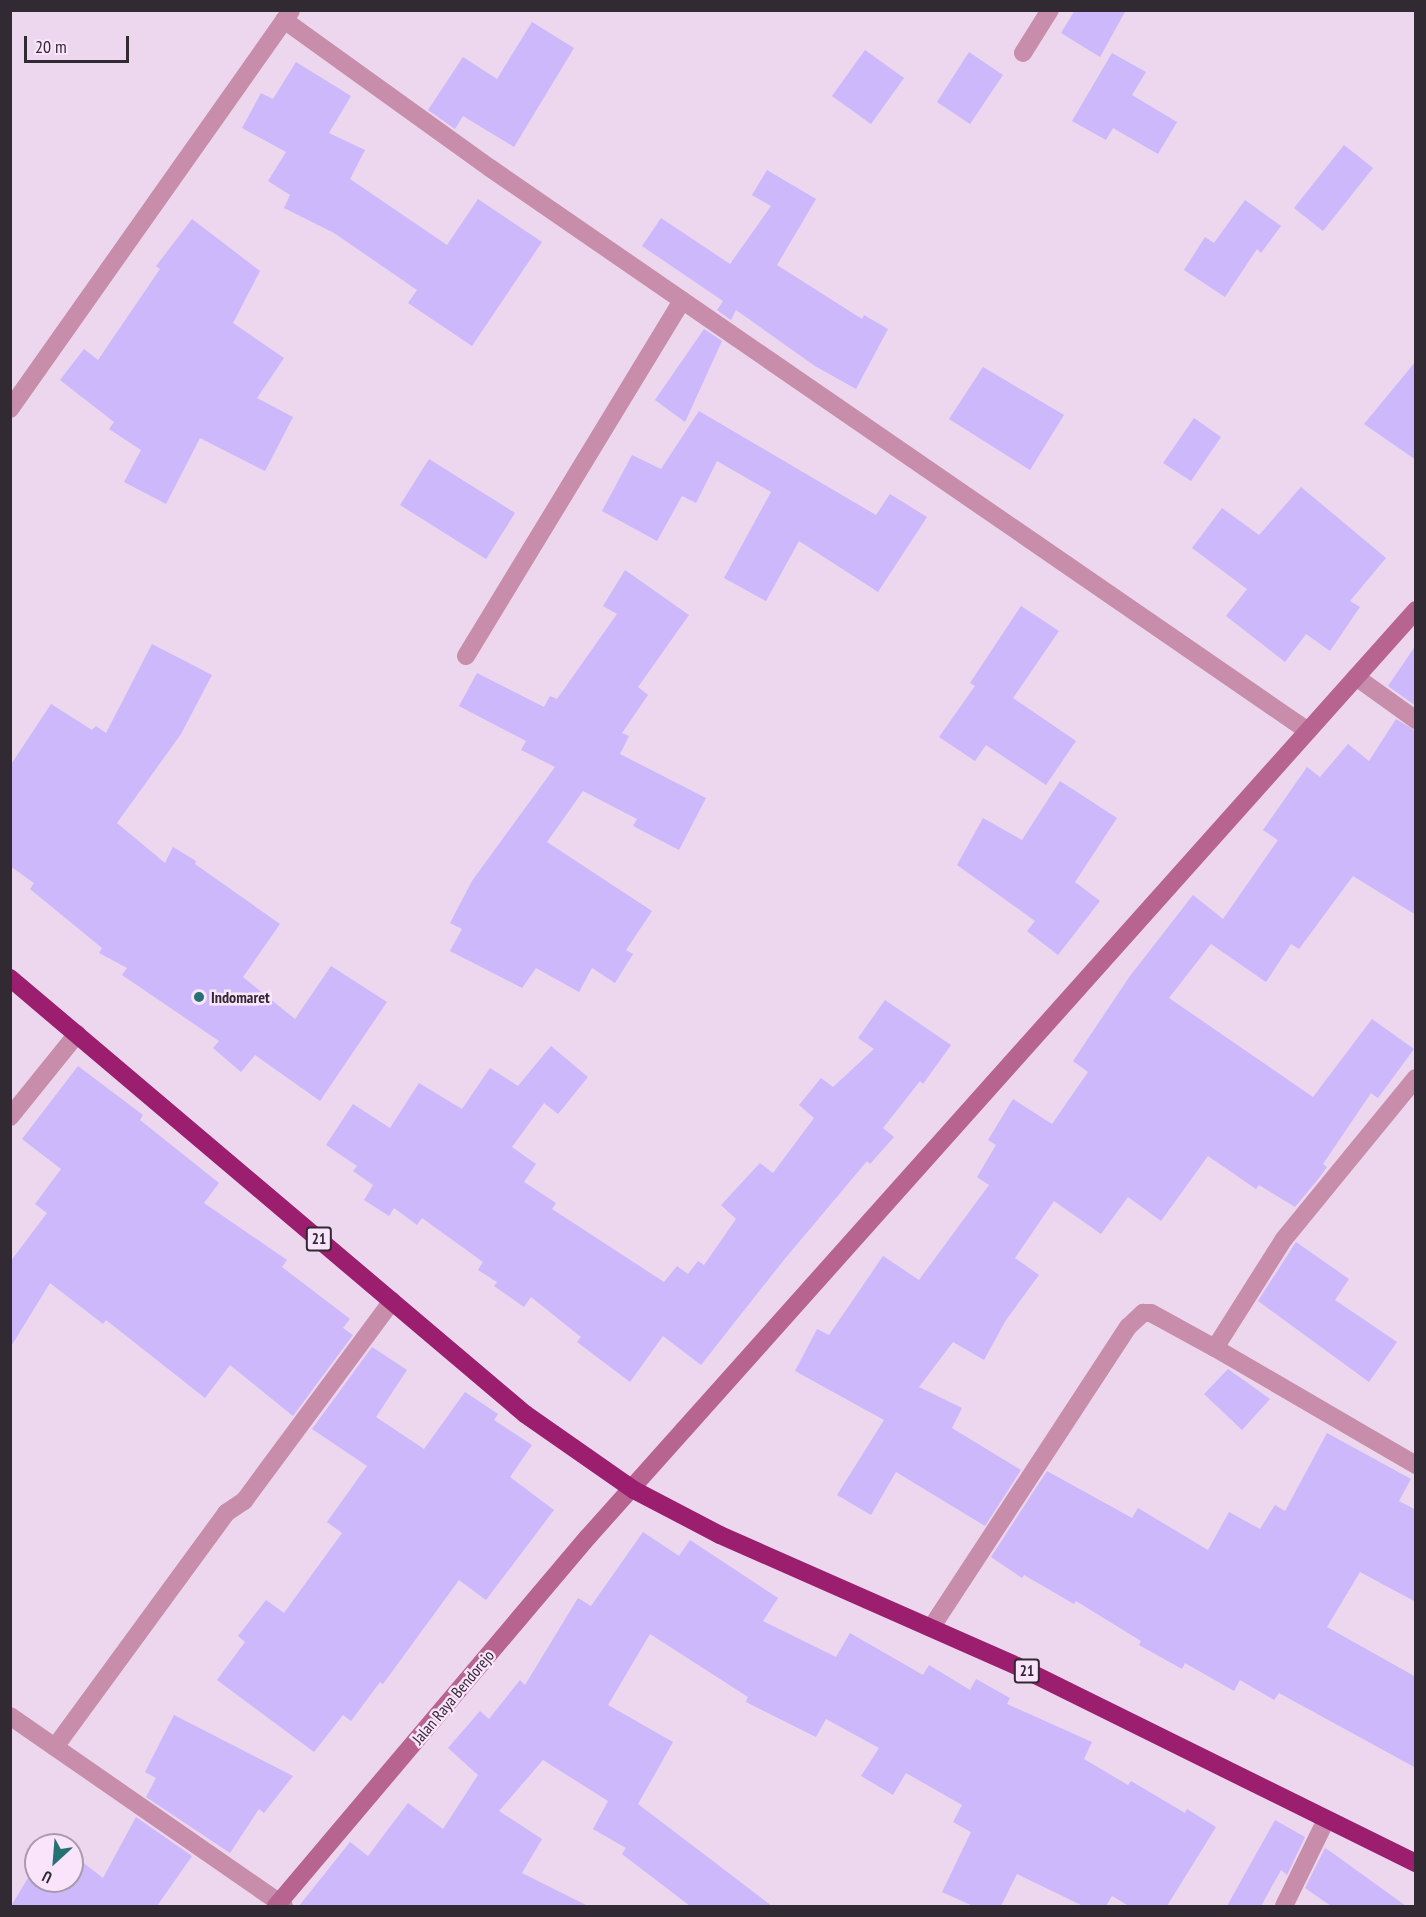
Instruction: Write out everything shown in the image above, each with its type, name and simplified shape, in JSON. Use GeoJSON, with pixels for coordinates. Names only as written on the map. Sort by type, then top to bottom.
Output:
{"type":"FeatureCollection","features":[{"type":"Feature","properties":{"kind":"highway","name":"21"},"geometry":{"type":"LineString","coordinates":[[10,978],[525,1414],[634,1490],[720,1535],[1017,1666],[1416,1863]]}},
{"type":"Feature","properties":{"kind":"street"},"geometry":{"type":"LineString","coordinates":[[1023,53],[1050,10]]}},
{"type":"Feature","properties":{"kind":"street"},"geometry":{"type":"LineString","coordinates":[[10,409],[288,16],[682,301],[1308,731]]}},
{"type":"Feature","properties":{"kind":"street"},"geometry":{"type":"LineString","coordinates":[[466,656],[682,301]]}},
{"type":"Feature","properties":{"kind":"street","name":"Jalan Raya Bendorejo"},"geometry":{"type":"LineString","coordinates":[[280,1905],[575,1552],[634,1490],[1416,610]]}},
{"type":"Feature","properties":{"kind":"street"},"geometry":{"type":"LineString","coordinates":[[1356,677],[1416,720]]}},
{"type":"Feature","properties":{"kind":"street"},"geometry":{"type":"LineString","coordinates":[[10,1117],[77,1034]]}},
{"type":"Feature","properties":{"kind":"street"},"geometry":{"type":"LineString","coordinates":[[1215,1348],[1284,1239],[1416,1078]]}},
{"type":"Feature","properties":{"kind":"street"},"geometry":{"type":"LineString","coordinates":[[55,1747],[226,1513],[243,1501],[392,1301]]}},
{"type":"Feature","properties":{"kind":"street"},"geometry":{"type":"LineString","coordinates":[[930,1628],[1128,1327],[1143,1313],[1151,1313],[1215,1348],[1416,1465]]}},
{"type":"Feature","properties":{"kind":"street"},"geometry":{"type":"LineString","coordinates":[[10,1716],[280,1905]]}},
{"type":"Feature","properties":{"kind":"street"},"geometry":{"type":"LineString","coordinates":[[1284,1906],[1326,1820]]}},
{"type":"Feature","properties":{"kind":"building"},"geometry":{"type":"Polygon","coordinates":[[[1075,10],[1126,10],[1100,57],[1061,33],[1075,10]]]}},
{"type":"Feature","properties":{"kind":"building"},"geometry":{"type":"Polygon","coordinates":[[[532,22],[574,48],[514,147],[463,116],[455,129],[428,110],[463,57],[497,79],[532,22]]]}},
{"type":"Feature","properties":{"kind":"building"},"geometry":{"type":"Polygon","coordinates":[[[865,50],[904,78],[871,124],[832,96],[865,50]]]}},
{"type":"Feature","properties":{"kind":"building"},"geometry":{"type":"Polygon","coordinates":[[[969,52],[1003,75],[970,124],[937,102],[969,52]]]}},
{"type":"Feature","properties":{"kind":"building"},"geometry":{"type":"Polygon","coordinates":[[[1112,53],[1146,72],[1132,95],[1177,122],[1158,154],[1113,128],[1106,140],[1072,121],[1112,53]]]}},
{"type":"Feature","properties":{"kind":"building"},"geometry":{"type":"Polygon","coordinates":[[[296,62],[351,96],[329,133],[365,150],[350,179],[447,245],[478,199],[542,242],[472,346],[408,303],[417,290],[334,233],[284,208],[290,195],[268,181],[286,152],[242,128],[261,93],[273,99],[296,62]]]}},
{"type":"Feature","properties":{"kind":"building"},"geometry":{"type":"Polygon","coordinates":[[[1344,145],[1373,168],[1323,231],[1294,208],[1344,145]]]}},
{"type":"Feature","properties":{"kind":"building"},"geometry":{"type":"Polygon","coordinates":[[[767,170],[816,199],[777,265],[862,319],[864,315],[888,329],[856,389],[815,366],[736,310],[731,320],[717,310],[723,301],[642,246],[661,218],[730,264],[771,206],[752,195],[767,170]]]}},
{"type":"Feature","properties":{"kind":"building"},"geometry":{"type":"Polygon","coordinates":[[[1245,200],[1281,226],[1261,253],[1257,249],[1225,297],[1184,270],[1205,237],[1214,243],[1245,200]]]}},
{"type":"Feature","properties":{"kind":"building"},"geometry":{"type":"Polygon","coordinates":[[[192,219],[260,271],[233,323],[284,358],[257,398],[293,417],[265,471],[200,438],[166,504],[124,482],[141,450],[109,429],[114,422],[60,380],[84,349],[98,360],[160,269],[156,266],[192,219]]]}},
{"type":"Feature","properties":{"kind":"building"},"geometry":{"type":"Polygon","coordinates":[[[704,329],[722,341],[685,422],[655,400],[704,329]]]}},
{"type":"Feature","properties":{"kind":"building"},"geometry":{"type":"Polygon","coordinates":[[[1416,361],[1416,460],[1364,424],[1416,361]]]}},
{"type":"Feature","properties":{"kind":"building"},"geometry":{"type":"Polygon","coordinates":[[[983,367],[1064,415],[1030,470],[949,419],[983,367]]]}},
{"type":"Feature","properties":{"kind":"building"},"geometry":{"type":"Polygon","coordinates":[[[699,411],[876,515],[890,494],[927,517],[878,592],[799,541],[766,601],[724,578],[771,492],[717,461],[696,503],[682,496],[657,541],[602,511],[632,455],[661,469],[699,411]]]}},
{"type":"Feature","properties":{"kind":"building"},"geometry":{"type":"Polygon","coordinates":[[[1194,418],[1221,437],[1191,481],[1163,463],[1194,418]]]}},
{"type":"Feature","properties":{"kind":"building"},"geometry":{"type":"Polygon","coordinates":[[[429,459],[515,513],[486,559],[400,505],[429,459]]]}},
{"type":"Feature","properties":{"kind":"building"},"geometry":{"type":"Polygon","coordinates":[[[1301,487],[1386,558],[1350,601],[1360,607],[1330,651],[1306,634],[1285,662],[1226,616],[1247,589],[1192,548],[1222,508],[1259,535],[1301,487]]]}},
{"type":"Feature","properties":{"kind":"building"},"geometry":{"type":"Polygon","coordinates":[[[625,570],[689,615],[638,687],[648,695],[622,733],[629,736],[620,754],[706,798],[679,850],[633,826],[637,819],[583,791],[547,842],[652,911],[626,950],[633,954],[615,983],[592,968],[579,992],[536,968],[522,988],[450,951],[462,929],[450,923],[472,881],[555,767],[521,750],[526,741],[459,706],[477,673],[544,707],[550,696],[557,699],[617,614],[603,606],[625,570]]]}},
{"type":"Feature","properties":{"kind":"building"},"geometry":{"type":"Polygon","coordinates":[[[1021,606],[1059,631],[1013,698],[1076,741],[1046,785],[986,745],[975,761],[939,737],[975,686],[970,683],[1021,606]]]}},
{"type":"Feature","properties":{"kind":"building"},"geometry":{"type":"Polygon","coordinates":[[[152,644],[212,675],[181,734],[117,823],[165,863],[173,847],[196,861],[195,864],[280,924],[243,977],[295,1019],[331,966],[387,1002],[320,1101],[255,1055],[241,1072],[213,1048],[219,1041],[122,975],[127,968],[99,953],[102,948],[30,889],[34,883],[10,866],[10,766],[51,704],[92,730],[96,726],[106,733],[152,644]]]}},
{"type":"Feature","properties":{"kind":"building"},"geometry":{"type":"Polygon","coordinates":[[[1416,645],[1416,706],[1388,686],[1416,645]]]}},
{"type":"Feature","properties":{"kind":"building"},"geometry":{"type":"Polygon","coordinates":[[[1396,719],[1416,731],[1416,915],[1353,876],[1299,949],[1291,944],[1266,982],[1211,944],[1169,998],[1313,1097],[1372,1019],[1414,1049],[1378,1098],[1371,1093],[1323,1164],[1327,1167],[1295,1207],[1259,1185],[1256,1189],[1208,1156],[1161,1221],[1128,1197],[1101,1234],[1054,1201],[1015,1258],[1039,1275],[1006,1320],[984,1360],[953,1342],[919,1387],[962,1408],[952,1428],[1021,1470],[985,1526],[896,1472],[871,1515],[837,1495],[884,1420],[795,1371],[817,1329],[829,1335],[883,1256],[919,1280],[989,1185],[977,1177],[996,1145],[988,1140],[1013,1099],[1052,1124],[1088,1072],[1073,1061],[1130,976],[1193,895],[1223,919],[1278,840],[1263,830],[1307,767],[1320,777],[1348,744],[1369,761],[1396,719]]]}},
{"type":"Feature","properties":{"kind":"building"},"geometry":{"type":"Polygon","coordinates":[[[1060,781],[1117,818],[1075,882],[1100,901],[1058,955],[1027,931],[1035,921],[957,865],[983,818],[1022,840],[1060,781]]]}},
{"type":"Feature","properties":{"kind":"building"},"geometry":{"type":"Polygon","coordinates":[[[885,1000],[951,1045],[923,1084],[920,1081],[883,1128],[894,1137],[870,1164],[867,1161],[783,1261],[701,1365],[663,1336],[630,1382],[577,1342],[581,1337],[531,1297],[524,1307],[494,1286],[497,1282],[478,1270],[483,1262],[422,1218],[417,1225],[394,1208],[389,1216],[364,1200],[373,1185],[353,1171],[357,1166],[326,1145],[353,1104],[390,1128],[419,1083],[462,1109],[490,1068],[518,1086],[551,1046],[588,1077],[558,1114],[544,1103],[512,1147],[536,1164],[524,1182],[556,1203],[552,1209],[664,1282],[677,1266],[688,1274],[698,1261],[704,1265],[736,1219],[721,1205],[760,1163],[773,1173],[814,1118],[799,1105],[821,1078],[833,1087],[874,1049],[858,1038],[885,1000]]]}},
{"type":"Feature","properties":{"kind":"building"},"geometry":{"type":"Polygon","coordinates":[[[78,1066],[143,1115],[140,1120],[219,1183],[204,1203],[287,1260],[282,1267],[350,1319],[343,1328],[353,1335],[293,1416],[230,1365],[205,1398],[106,1320],[103,1324],[50,1283],[10,1348],[10,1262],[47,1213],[35,1204],[61,1169],[22,1139],[78,1066]]]}},
{"type":"Feature","properties":{"kind":"building"},"geometry":{"type":"Polygon","coordinates":[[[1296,1242],[1349,1279],[1335,1300],[1397,1342],[1369,1382],[1258,1301],[1296,1242]]]}},
{"type":"Feature","properties":{"kind":"building"},"geometry":{"type":"Polygon","coordinates":[[[372,1347],[407,1370],[376,1417],[424,1449],[465,1392],[498,1414],[494,1420],[532,1445],[510,1477],[554,1510],[486,1600],[459,1580],[383,1684],[380,1682],[351,1721],[343,1715],[314,1752],[217,1680],[245,1642],[238,1636],[266,1600],[284,1613],[342,1533],[327,1522],[367,1466],[312,1429],[372,1347]]]}},
{"type":"Feature","properties":{"kind":"building"},"geometry":{"type":"Polygon","coordinates":[[[1228,1369],[1270,1399],[1242,1430],[1204,1394],[1228,1369]]]}},
{"type":"Feature","properties":{"kind":"building"},"geometry":{"type":"Polygon","coordinates":[[[1327,1433],[1411,1479],[1399,1501],[1416,1510],[1416,1602],[1360,1572],[1327,1627],[1416,1677],[1416,1768],[1279,1693],[1274,1700],[1240,1680],[1234,1691],[1185,1663],[1182,1669],[1139,1645],[1141,1641],[1076,1601],[1074,1604],[1024,1575],[1022,1578],[991,1557],[1047,1471],[1132,1518],[1138,1508],[1208,1550],[1229,1512],[1260,1529],[1275,1505],[1285,1511],[1327,1433]]]}},
{"type":"Feature","properties":{"kind":"building"},"geometry":{"type":"Polygon","coordinates":[[[643,1532],[679,1556],[690,1540],[778,1598],[763,1621],[836,1657],[850,1633],[923,1675],[929,1665],[970,1690],[976,1679],[1010,1698],[1007,1704],[1092,1742],[1084,1759],[1128,1785],[1131,1781],[1185,1813],[1187,1809],[1216,1827],[1167,1906],[1129,1906],[1112,1896],[1106,1906],[1083,1906],[1017,1874],[1001,1906],[973,1906],[942,1892],[971,1832],[953,1822],[962,1805],[906,1773],[893,1795],[861,1776],[879,1748],[826,1719],[816,1737],[746,1702],[748,1697],[650,1634],[608,1705],[673,1742],[638,1804],[772,1906],[690,1906],[622,1854],[626,1848],[593,1829],[608,1801],[543,1760],[499,1811],[542,1839],[522,1873],[588,1906],[299,1906],[350,1842],[368,1856],[408,1803],[443,1829],[478,1775],[448,1748],[480,1711],[489,1719],[520,1680],[525,1685],[578,1598],[591,1606],[643,1532]]]}},
{"type":"Feature","properties":{"kind":"building"},"geometry":{"type":"Polygon","coordinates":[[[174,1715],[293,1776],[264,1813],[259,1809],[230,1853],[146,1797],[156,1778],[145,1772],[174,1715]]]}},
{"type":"Feature","properties":{"kind":"building"},"geometry":{"type":"Polygon","coordinates":[[[136,1817],[192,1856],[157,1906],[11,1906],[24,1885],[24,1893],[84,1893],[84,1863],[103,1878],[136,1817]]]}},
{"type":"Feature","properties":{"kind":"building"},"geometry":{"type":"Polygon","coordinates":[[[1275,1820],[1305,1837],[1287,1875],[1281,1870],[1261,1906],[1227,1906],[1275,1820]]]}},
{"type":"Feature","properties":{"kind":"building"},"geometry":{"type":"Polygon","coordinates":[[[1325,1848],[1406,1906],[1331,1906],[1305,1888],[1325,1848]]]}},
{"type":"Feature","properties":{"kind":"place","name":"Indomaret"},"geometry":{"type":"Point","coordinates":[199,997]}}]}
